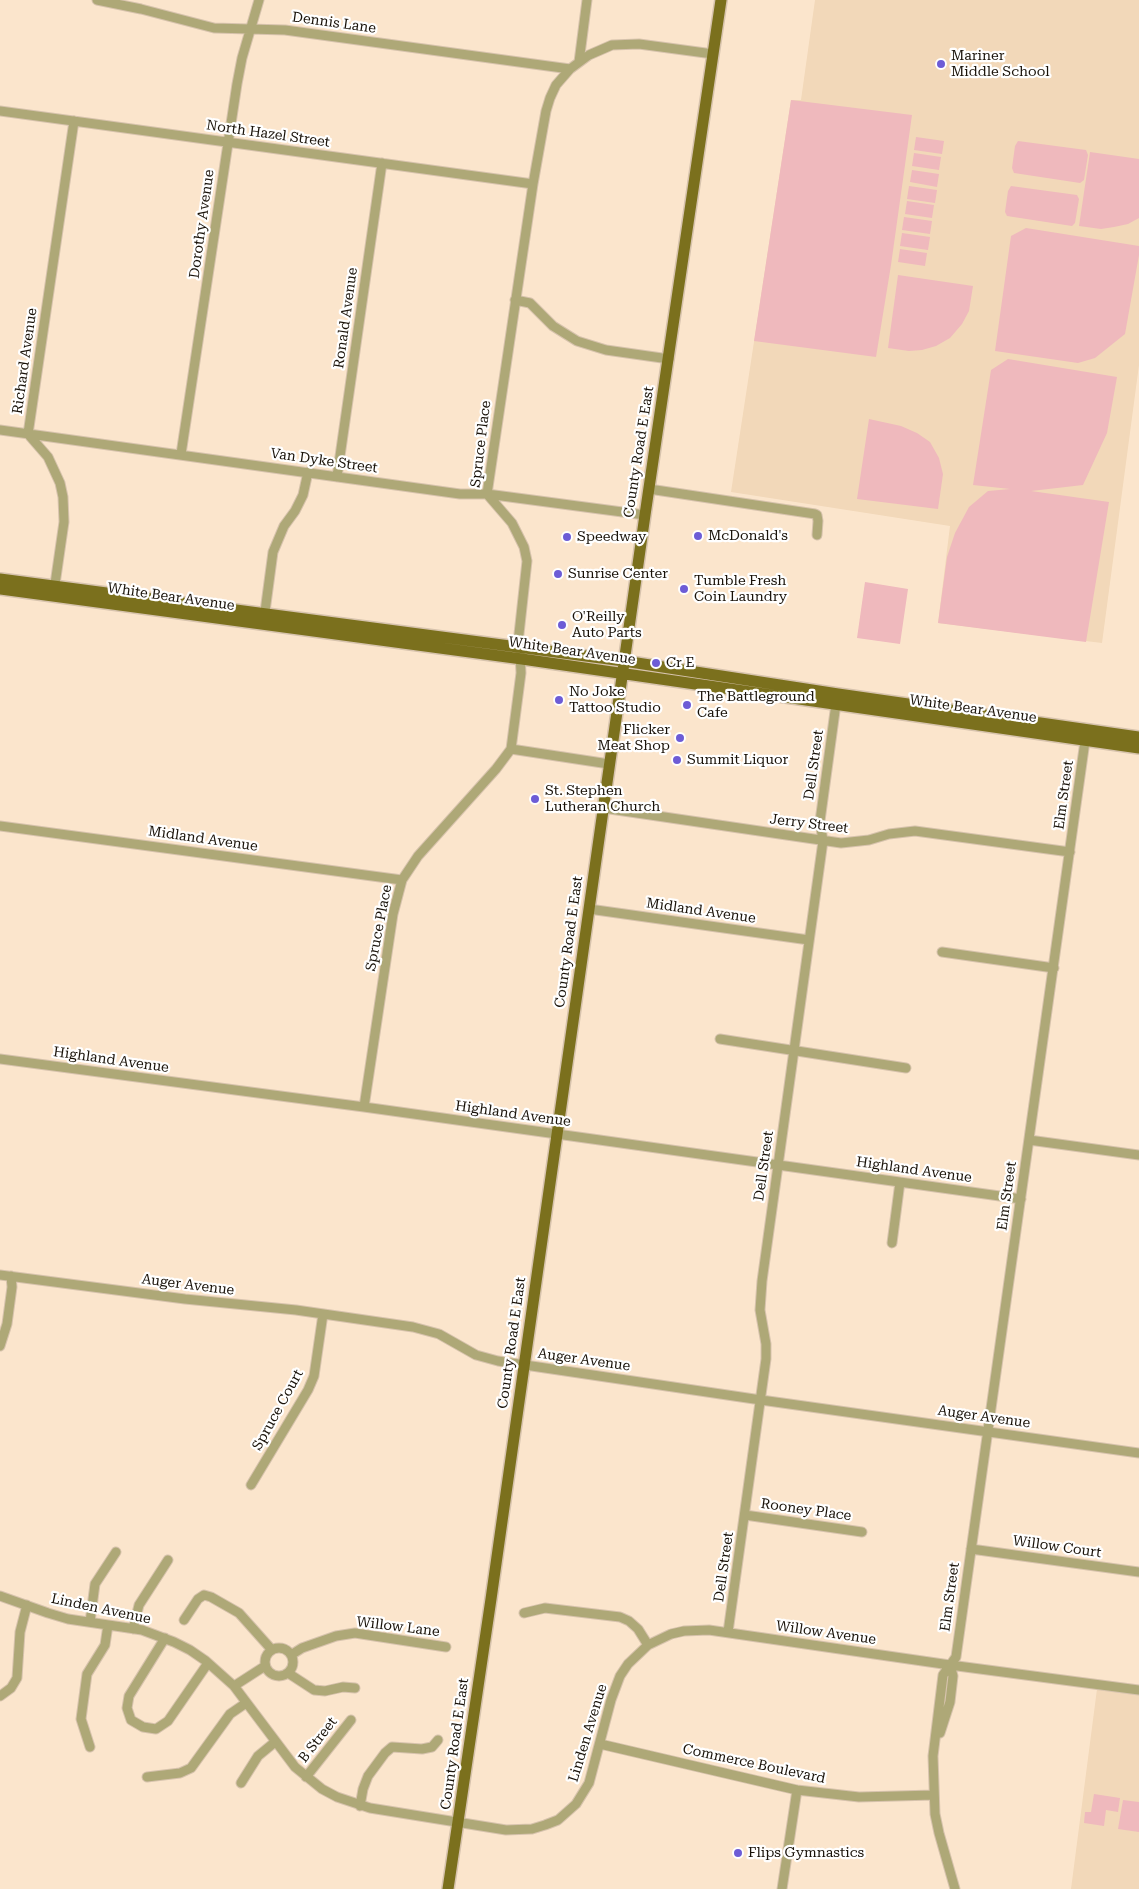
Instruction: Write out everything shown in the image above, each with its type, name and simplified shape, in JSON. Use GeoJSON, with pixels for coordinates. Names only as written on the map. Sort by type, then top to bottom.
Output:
{"type":"FeatureCollection","features":[{"type":"Feature","properties":{"kind":"main road","name":"County Road E East"},"geometry":{"type":"LineString","coordinates":[[448,1889],[644,515],[669,359],[721,0]]}},
{"type":"Feature","properties":{"kind":"main road","name":"White Bear Avenue"},"geometry":{"type":"LineString","coordinates":[[0,579],[54,591],[521,654],[622,674],[836,704],[1086,735],[1139,736]]}},
{"type":"Feature","properties":{"kind":"main road","name":"White Bear Avenue"},"geometry":{"type":"LineString","coordinates":[[0,589],[54,591]]}},
{"type":"Feature","properties":{"kind":"main road","name":"White Bear Avenue"},"geometry":{"type":"LineString","coordinates":[[521,654],[624,661],[1086,735],[1139,748]]}},
{"type":"Feature","properties":{"kind":"street","name":"Dennis Lane"},"geometry":{"type":"LineString","coordinates":[[97,0],[141,9],[207,27],[232,30],[285,30],[570,68]]}},
{"type":"Feature","properties":{"kind":"street","name":"Dorothy Avenue"},"geometry":{"type":"LineString","coordinates":[[181,454],[239,75],[259,0]]}},
{"type":"Feature","properties":{"kind":"street"},"geometry":{"type":"LineString","coordinates":[[579,62],[587,0]]}},
{"type":"Feature","properties":{"kind":"street"},"geometry":{"type":"LineString","coordinates":[[579,62],[600,49],[625,43],[713,54]]}},
{"type":"Feature","properties":{"kind":"street","name":"Spruce Place"},"geometry":{"type":"LineString","coordinates":[[364,1107],[393,914],[402,880],[418,856],[496,769],[511,749],[521,673],[519,634],[527,561],[524,547],[512,523],[487,494],[515,300],[546,111],[556,85],[570,68],[579,62]]}},
{"type":"Feature","properties":{"kind":"street","name":"North Hazel Street"},"geometry":{"type":"LineString","coordinates":[[0,110],[533,184]]}},
{"type":"Feature","properties":{"kind":"street","name":"Richard Avenue"},"geometry":{"type":"LineString","coordinates":[[54,591],[64,522],[63,497],[57,476],[48,457],[28,434],[74,121]]}},
{"type":"Feature","properties":{"kind":"street","name":"Ronald Avenue"},"geometry":{"type":"LineString","coordinates":[[337,476],[382,163]]}},
{"type":"Feature","properties":{"kind":"street"},"geometry":{"type":"LineString","coordinates":[[515,300],[530,303],[553,326],[577,341],[606,350],[669,359]]}},
{"type":"Feature","properties":{"kind":"street","name":"Van Dyke Street"},"geometry":{"type":"LineString","coordinates":[[0,430],[460,494],[487,494],[644,515]]}},
{"type":"Feature","properties":{"kind":"street"},"geometry":{"type":"LineString","coordinates":[[264,619],[273,552],[284,526],[304,495],[308,472]]}},
{"type":"Feature","properties":{"kind":"street"},"geometry":{"type":"LineString","coordinates":[[649,489],[815,514],[818,515],[816,535]]}},
{"type":"Feature","properties":{"kind":"street","name":"Dell Street"},"geometry":{"type":"LineString","coordinates":[[728,1632],[766,1359],[760,1295],[823,840],[820,820],[836,704]]}},
{"type":"Feature","properties":{"kind":"street","name":"Elm Street"},"geometry":{"type":"LineString","coordinates":[[956,1889],[939,1833],[934,1795],[933,1756],[950,1702],[953,1676],[950,1665],[956,1657],[1086,735]]}},
{"type":"Feature","properties":{"kind":"street"},"geometry":{"type":"LineString","coordinates":[[511,749],[609,764]]}},
{"type":"Feature","properties":{"kind":"street","name":"Jerry Street"},"geometry":{"type":"LineString","coordinates":[[603,808],[823,840],[855,843],[915,830],[1070,852]]}},
{"type":"Feature","properties":{"kind":"street","name":"Midland Avenue"},"geometry":{"type":"LineString","coordinates":[[0,826],[402,880]]}},
{"type":"Feature","properties":{"kind":"street","name":"Midland Avenue"},"geometry":{"type":"LineString","coordinates":[[589,909],[809,940]]}},
{"type":"Feature","properties":{"kind":"street"},"geometry":{"type":"LineString","coordinates":[[942,952],[1054,968]]}},
{"type":"Feature","properties":{"kind":"street"},"geometry":{"type":"LineString","coordinates":[[720,1039],[906,1068]]}},
{"type":"Feature","properties":{"kind":"street","name":"Highland Avenue"},"geometry":{"type":"LineString","coordinates":[[0,1059],[364,1107],[1021,1199]]}},
{"type":"Feature","properties":{"kind":"street"},"geometry":{"type":"LineString","coordinates":[[1029,1140],[1139,1155]]}},
{"type":"Feature","properties":{"kind":"street"},"geometry":{"type":"LineString","coordinates":[[892,1243],[900,1182]]}},
{"type":"Feature","properties":{"kind":"street","name":"Auger Avenue"},"geometry":{"type":"LineString","coordinates":[[0,1275],[185,1299],[323,1314],[413,1327],[439,1334],[476,1355],[524,1365],[1139,1453]]}},
{"type":"Feature","properties":{"kind":"street"},"geometry":{"type":"LineString","coordinates":[[0,1346],[7,1324],[12,1287],[11,1276]]}},
{"type":"Feature","properties":{"kind":"street","name":"Spruce Court"},"geometry":{"type":"LineString","coordinates":[[252,1486],[308,1390],[314,1376],[323,1314]]}},
{"type":"Feature","properties":{"kind":"street","name":"Rooney Place"},"geometry":{"type":"LineString","coordinates":[[745,1515],[862,1532]]}},
{"type":"Feature","properties":{"kind":"street","name":"Willow Court"},"geometry":{"type":"LineString","coordinates":[[971,1549],[1139,1572]]}},
{"type":"Feature","properties":{"kind":"street"},"geometry":{"type":"LineString","coordinates":[[90,1622],[95,1584],[116,1552]]}},
{"type":"Feature","properties":{"kind":"street"},"geometry":{"type":"LineString","coordinates":[[133,1628],[138,1605],[168,1560]]}},
{"type":"Feature","properties":{"kind":"street"},"geometry":{"type":"LineString","coordinates":[[184,1620],[198,1599],[204,1595],[212,1596],[239,1613],[272,1650]]}},
{"type":"Feature","properties":{"kind":"street","name":"Linden Avenue"},"geometry":{"type":"LineString","coordinates":[[0,1596],[48,1613],[90,1622],[133,1628],[165,1638],[190,1650],[234,1686],[295,1767],[306,1777],[337,1797],[360,1806],[519,1830],[545,1826],[558,1820],[584,1794],[594,1771],[611,1700],[620,1676],[635,1657],[648,1645]]}},
{"type":"Feature","properties":{"kind":"street"},"geometry":{"type":"LineString","coordinates":[[0,1696],[11,1688],[17,1678],[20,1632],[28,1605]]}},
{"type":"Feature","properties":{"kind":"street"},"geometry":{"type":"LineString","coordinates":[[524,1613],[545,1608],[620,1617],[629,1621],[638,1629],[648,1645]]}},
{"type":"Feature","properties":{"kind":"street"},"geometry":{"type":"LineString","coordinates":[[90,1747],[81,1719],[87,1674],[105,1645],[108,1625]]}},
{"type":"Feature","properties":{"kind":"street","name":"Willow Avenue"},"geometry":{"type":"LineString","coordinates":[[648,1645],[671,1634],[684,1631],[710,1630],[1139,1690]]}},
{"type":"Feature","properties":{"kind":"street","name":"Willow Lane"},"geometry":{"type":"LineString","coordinates":[[291,1656],[302,1648],[336,1636],[354,1633],[446,1647]]}},
{"type":"Feature","properties":{"kind":"street"},"geometry":{"type":"LineString","coordinates":[[165,1638],[128,1696],[127,1708],[131,1720],[143,1727],[156,1729],[168,1721],[208,1663]]}},
{"type":"Feature","properties":{"kind":"street"},"geometry":{"type":"LineString","coordinates":[[282,1649],[291,1656],[293,1664],[288,1673],[274,1676],[269,1673],[265,1666],[265,1658],[272,1650],[282,1649]]}},
{"type":"Feature","properties":{"kind":"street"},"geometry":{"type":"LineString","coordinates":[[234,1686],[265,1666]]}},
{"type":"Feature","properties":{"kind":"street"},"geometry":{"type":"LineString","coordinates":[[288,1673],[314,1690],[325,1691],[343,1687],[355,1688]]}},
{"type":"Feature","properties":{"kind":"street"},"geometry":{"type":"LineString","coordinates":[[147,1777],[180,1773],[191,1768],[230,1714],[246,1703]]}},
{"type":"Feature","properties":{"kind":"street","name":"B Street"},"geometry":{"type":"LineString","coordinates":[[306,1777],[350,1720]]}},
{"type":"Feature","properties":{"kind":"street"},"geometry":{"type":"LineString","coordinates":[[360,1806],[368,1776],[385,1752],[392,1747],[422,1749],[432,1747],[438,1740]]}},
{"type":"Feature","properties":{"kind":"street"},"geometry":{"type":"LineString","coordinates":[[241,1782],[258,1756],[275,1742]]}},
{"type":"Feature","properties":{"kind":"street","name":"Commerce Boulevard"},"geometry":{"type":"LineString","coordinates":[[600,1744],[797,1790],[859,1797],[934,1795]]}},
{"type":"Feature","properties":{"kind":"street"},"geometry":{"type":"LineString","coordinates":[[782,1889],[797,1790]]}},
{"type":"Feature","properties":{"kind":"shaded area"},"geometry":{"type":"Polygon","coordinates":[[[815,0],[1139,0],[1139,365],[1102,643],[938,623],[950,526],[731,492],[791,100],[801,100],[815,0]]]}},
{"type":"Feature","properties":{"kind":"shaded area"},"geometry":{"type":"Polygon","coordinates":[[[791,100],[912,115],[876,357],[754,341],[791,100]]]}},
{"type":"Feature","properties":{"kind":"shaded area"},"geometry":{"type":"Polygon","coordinates":[[[916,137],[944,141],[942,154],[914,150],[916,137]]]}},
{"type":"Feature","properties":{"kind":"shaded area"},"geometry":{"type":"Polygon","coordinates":[[[1018,141],[1086,150],[1088,155],[1084,180],[1080,183],[1014,173],[1012,168],[1015,146],[1018,141]]]}},
{"type":"Feature","properties":{"kind":"shaded area"},"geometry":{"type":"Polygon","coordinates":[[[1090,152],[1139,159],[1139,218],[1128,224],[1101,229],[1079,226],[1090,152]]]}},
{"type":"Feature","properties":{"kind":"shaded area"},"geometry":{"type":"Polygon","coordinates":[[[914,153],[941,157],[939,170],[912,166],[914,153]]]}},
{"type":"Feature","properties":{"kind":"shaded area"},"geometry":{"type":"Polygon","coordinates":[[[912,170],[939,174],[937,187],[910,182],[912,170]]]}},
{"type":"Feature","properties":{"kind":"shaded area"},"geometry":{"type":"Polygon","coordinates":[[[909,186],[937,190],[935,203],[907,199],[909,186]]]}},
{"type":"Feature","properties":{"kind":"shaded area"},"geometry":{"type":"Polygon","coordinates":[[[1011,186],[1077,195],[1079,199],[1075,223],[1072,226],[1007,216],[1005,212],[1008,191],[1011,186]]]}},
{"type":"Feature","properties":{"kind":"shaded area"},"geometry":{"type":"Polygon","coordinates":[[[907,201],[934,205],[932,218],[905,214],[907,201]]]}},
{"type":"Feature","properties":{"kind":"shaded area"},"geometry":{"type":"Polygon","coordinates":[[[904,217],[932,221],[930,234],[902,230],[904,217]]]}},
{"type":"Feature","properties":{"kind":"shaded area"},"geometry":{"type":"Polygon","coordinates":[[[1026,228],[1139,246],[1125,334],[1095,358],[1078,363],[995,351],[1011,236],[1026,228]]]}},
{"type":"Feature","properties":{"kind":"shaded area"},"geometry":{"type":"Polygon","coordinates":[[[902,233],[930,237],[928,250],[900,246],[902,233]]]}},
{"type":"Feature","properties":{"kind":"shaded area"},"geometry":{"type":"Polygon","coordinates":[[[900,249],[927,253],[925,266],[898,262],[900,249]]]}},
{"type":"Feature","properties":{"kind":"shaded area"},"geometry":{"type":"Polygon","coordinates":[[[898,275],[973,286],[969,311],[962,324],[950,338],[936,346],[922,350],[909,351],[888,348],[898,275]]]}},
{"type":"Feature","properties":{"kind":"shaded area"},"geometry":{"type":"Polygon","coordinates":[[[1008,359],[1117,377],[1107,433],[1083,485],[1031,491],[1109,502],[1086,642],[938,623],[947,557],[955,533],[969,507],[988,491],[1010,489],[973,485],[991,370],[1008,359]]]}},
{"type":"Feature","properties":{"kind":"shaded area"},"geometry":{"type":"Polygon","coordinates":[[[869,419],[901,426],[917,433],[930,442],[939,458],[943,474],[938,509],[857,499],[869,419]]]}},
{"type":"Feature","properties":{"kind":"shaded area"},"geometry":{"type":"Polygon","coordinates":[[[865,582],[908,589],[900,644],[857,638],[865,582]]]}},
{"type":"Feature","properties":{"kind":"shaded area"},"geometry":{"type":"Polygon","coordinates":[[[1097,1689],[1139,1695],[1139,1889],[1071,1889],[1097,1689]]]}},
{"type":"Feature","properties":{"kind":"shaded area"},"geometry":{"type":"Polygon","coordinates":[[[1094,1794],[1120,1798],[1118,1812],[1106,1810],[1104,1826],[1084,1823],[1085,1812],[1091,1812],[1094,1794]]]}},
{"type":"Feature","properties":{"kind":"shaded area"},"geometry":{"type":"Polygon","coordinates":[[[1123,1800],[1139,1802],[1139,1832],[1118,1829],[1123,1800]]]}},
{"type":"Feature","properties":{"kind":"place","name":"Mariner Middle School"},"geometry":{"type":"Point","coordinates":[941,64]}},
{"type":"Feature","properties":{"kind":"place","name":"McDonald's"},"geometry":{"type":"Point","coordinates":[698,536]}},
{"type":"Feature","properties":{"kind":"place","name":"Speedway"},"geometry":{"type":"Point","coordinates":[567,537]}},
{"type":"Feature","properties":{"kind":"place","name":"Sunrise Center"},"geometry":{"type":"Point","coordinates":[558,574]}},
{"type":"Feature","properties":{"kind":"place","name":"Tumble Fresh Coin Laundry"},"geometry":{"type":"Point","coordinates":[684,589]}},
{"type":"Feature","properties":{"kind":"place","name":"O'Reilly Auto Parts"},"geometry":{"type":"Point","coordinates":[562,625]}},
{"type":"Feature","properties":{"kind":"place","name":"Cr E"},"geometry":{"type":"Point","coordinates":[656,663]}},
{"type":"Feature","properties":{"kind":"place","name":"No Joke Tattoo Studio"},"geometry":{"type":"Point","coordinates":[559,700]}},
{"type":"Feature","properties":{"kind":"place","name":"The Battleground Cafe"},"geometry":{"type":"Point","coordinates":[687,705]}},
{"type":"Feature","properties":{"kind":"place","name":"Flicker Meat Shop"},"geometry":{"type":"Point","coordinates":[680,738]}},
{"type":"Feature","properties":{"kind":"place","name":"Summit Liquor"},"geometry":{"type":"Point","coordinates":[677,760]}},
{"type":"Feature","properties":{"kind":"place","name":"St. Stephen Lutheran Church"},"geometry":{"type":"Point","coordinates":[535,799]}},
{"type":"Feature","properties":{"kind":"place","name":"Flips Gymnastics"},"geometry":{"type":"Point","coordinates":[738,1853]}}]}
